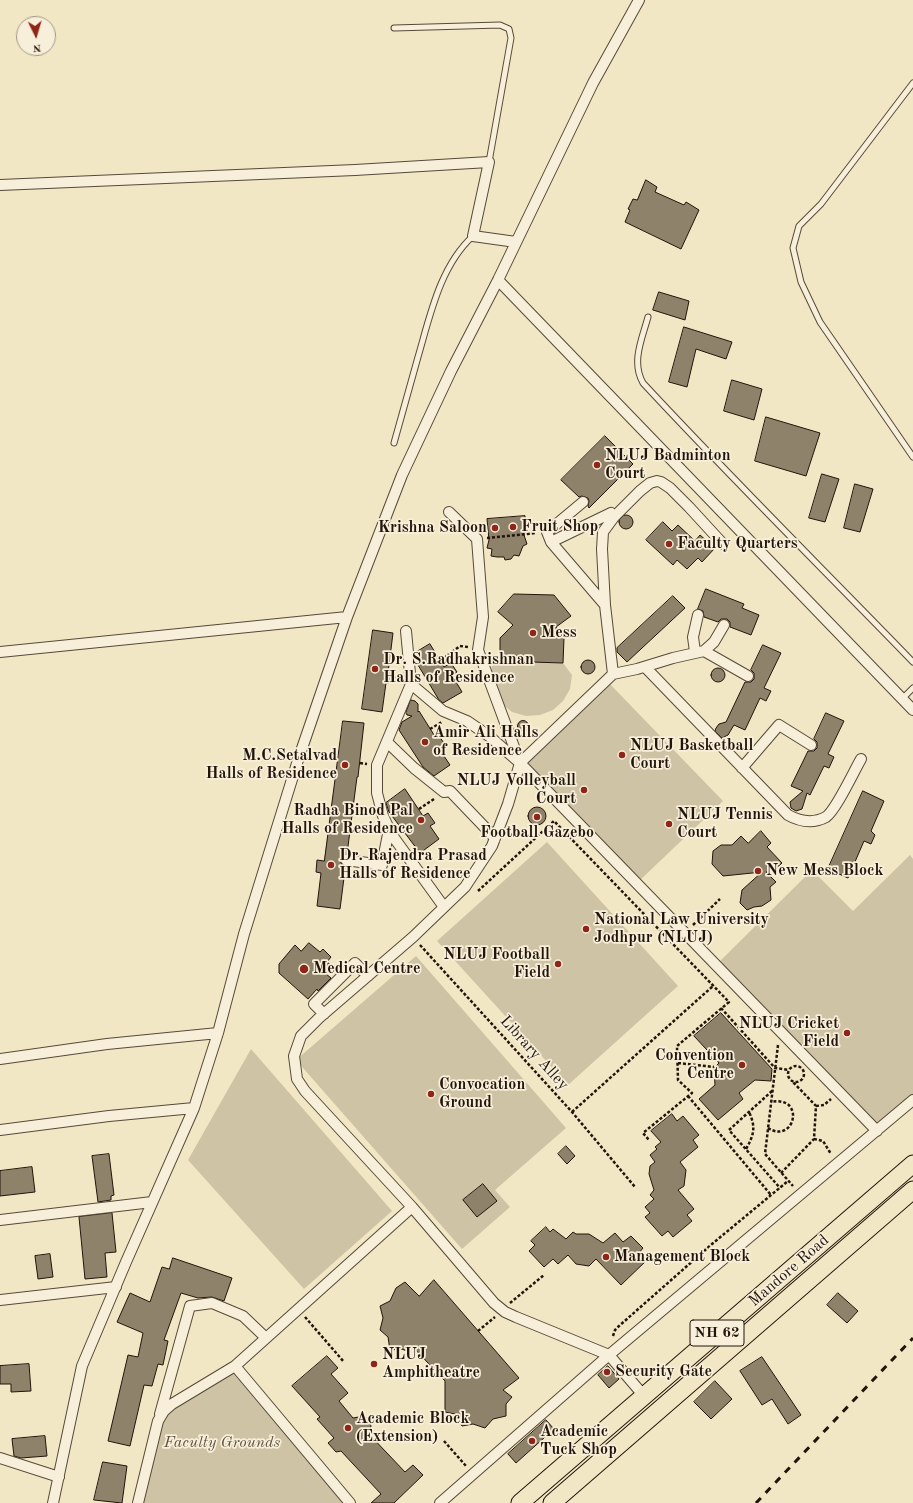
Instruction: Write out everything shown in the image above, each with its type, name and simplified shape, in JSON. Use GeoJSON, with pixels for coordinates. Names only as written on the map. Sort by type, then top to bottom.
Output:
{"type":"FeatureCollection","features":[{"type":"Feature","properties":{"kind":"highway","name":"Mandore Road"},"geometry":{"type":"LineString","coordinates":[[520,1503],[913,1164]]}},
{"type":"Feature","properties":{"kind":"highway","name":"Mandore Road"},"geometry":{"type":"LineString","coordinates":[[552,1503],[913,1190]]}},
{"type":"Feature","properties":{"kind":"street"},"geometry":{"type":"LineString","coordinates":[[53,1503],[82,1366],[194,1108],[218,1033],[244,934],[298,760],[347,617],[402,475],[451,371],[498,280],[594,83],[639,0]]}},
{"type":"Feature","properties":{"kind":"street"},"geometry":{"type":"LineString","coordinates":[[0,186],[355,170],[489,162],[474,236],[516,242]]}},
{"type":"Feature","properties":{"kind":"street"},"geometry":{"type":"LineString","coordinates":[[498,280],[913,710]]}},
{"type":"Feature","properties":{"kind":"street"},"geometry":{"type":"LineString","coordinates":[[613,674],[605,605],[602,549],[603,532],[614,517],[645,487],[650,483],[657,481],[670,488],[723,544]]}},
{"type":"Feature","properties":{"kind":"street"},"geometry":{"type":"LineString","coordinates":[[583,502],[546,532],[551,542],[605,605]]}},
{"type":"Feature","properties":{"kind":"street"},"geometry":{"type":"LineString","coordinates":[[449,512],[477,539],[483,617],[478,649],[520,763]]}},
{"type":"Feature","properties":{"kind":"street"},"geometry":{"type":"LineString","coordinates":[[551,542],[611,513],[614,517]]}},
{"type":"Feature","properties":{"kind":"street"},"geometry":{"type":"LineString","coordinates":[[698,615],[693,637],[700,651],[748,676]]}},
{"type":"Feature","properties":{"kind":"street"},"geometry":{"type":"LineString","coordinates":[[0,652],[347,617]]}},
{"type":"Feature","properties":{"kind":"street"},"geometry":{"type":"LineString","coordinates":[[644,1396],[609,1356],[516,1318],[502,1310],[494,1303],[412,1206],[305,1091],[297,1079],[294,1056],[301,1036],[324,1014],[414,937],[465,887],[492,846],[508,804],[520,763],[613,674],[645,667],[700,651],[714,642],[724,625]]}},
{"type":"Feature","properties":{"kind":"street"},"geometry":{"type":"LineString","coordinates":[[406,631],[412,684],[377,765],[377,793],[382,816],[389,829],[444,907]]}},
{"type":"Feature","properties":{"kind":"street"},"geometry":{"type":"LineString","coordinates":[[645,667],[788,815],[796,820],[804,821],[826,816],[832,810],[861,759]]}},
{"type":"Feature","properties":{"kind":"street"},"geometry":{"type":"LineString","coordinates":[[412,684],[443,711],[466,721],[489,736],[520,763],[877,1131]]}},
{"type":"Feature","properties":{"kind":"street"},"geometry":{"type":"LineString","coordinates":[[742,768],[779,725],[811,744]]}},
{"type":"Feature","properties":{"kind":"street"},"geometry":{"type":"LineString","coordinates":[[387,742],[414,768],[444,792],[450,791],[495,838]]}},
{"type":"Feature","properties":{"kind":"street"},"geometry":{"type":"LineString","coordinates":[[346,860],[382,866],[389,829]]}},
{"type":"Feature","properties":{"kind":"street"},"geometry":{"type":"LineString","coordinates":[[324,1014],[314,1004],[355,963],[368,976]]}},
{"type":"Feature","properties":{"kind":"street"},"geometry":{"type":"LineString","coordinates":[[0,1059],[107,1044],[218,1033]]}},
{"type":"Feature","properties":{"kind":"street"},"geometry":{"type":"LineString","coordinates":[[440,1503],[609,1356],[913,1100]]}},
{"type":"Feature","properties":{"kind":"street"},"geometry":{"type":"LineString","coordinates":[[0,1130],[109,1116],[194,1108]]}},
{"type":"Feature","properties":{"kind":"street"},"geometry":{"type":"LineString","coordinates":[[0,1220],[152,1202]]}},
{"type":"Feature","properties":{"kind":"street"},"geometry":{"type":"LineString","coordinates":[[158,1421],[164,1411],[172,1404],[235,1366],[412,1206]]}},
{"type":"Feature","properties":{"kind":"street"},"geometry":{"type":"LineString","coordinates":[[0,1300],[116,1287]]}},
{"type":"Feature","properties":{"kind":"street"},"geometry":{"type":"LineString","coordinates":[[138,1503],[158,1421],[190,1306],[212,1302],[244,1316],[266,1338]]}},
{"type":"Feature","properties":{"kind":"street"},"geometry":{"type":"LineString","coordinates":[[235,1366],[350,1503]]}},
{"type":"Feature","properties":{"kind":"street"},"geometry":{"type":"LineString","coordinates":[[0,1458],[59,1477]]}},
{"type":"Feature","properties":{"kind":"lane"},"geometry":{"type":"LineString","coordinates":[[394,28],[500,25],[509,29],[511,38],[489,162]]}},
{"type":"Feature","properties":{"kind":"lane"},"geometry":{"type":"LineString","coordinates":[[913,83],[821,204],[798,226],[793,248],[801,282],[820,322],[913,457]]}},
{"type":"Feature","properties":{"kind":"lane"},"geometry":{"type":"LineString","coordinates":[[394,443],[432,309],[453,259],[463,245],[474,236]]}},
{"type":"Feature","properties":{"kind":"lane"},"geometry":{"type":"LineString","coordinates":[[648,317],[637,356],[639,376],[643,383],[710,455],[767,511],[913,662]]}},
{"type":"Feature","properties":{"kind":"lane"},"geometry":{"type":"LineString","coordinates":[[902,699],[913,688]]}},
{"type":"Feature","properties":{"kind":"path"},"geometry":{"type":"LineString","coordinates":[[477,539],[546,532]]}},
{"type":"Feature","properties":{"kind":"path"},"geometry":{"type":"LineString","coordinates":[[440,661],[460,646],[478,649]]}},
{"type":"Feature","properties":{"kind":"path"},"geometry":{"type":"LineString","coordinates":[[419,810],[444,792]]}},
{"type":"Feature","properties":{"kind":"path"},"geometry":{"type":"LineString","coordinates":[[472,896],[554,821],[729,1002],[677,1046],[678,1080],[692,1093],[643,1133],[649,1140]]}},
{"type":"Feature","properties":{"kind":"path"},"geometry":{"type":"LineString","coordinates":[[684,932],[720,899]]}},
{"type":"Feature","properties":{"kind":"path","name":"Library Alley"},"geometry":{"type":"LineString","coordinates":[[414,937],[572,1112],[635,1187]]}},
{"type":"Feature","properties":{"kind":"path"},"geometry":{"type":"LineString","coordinates":[[572,1112],[713,986]]}},
{"type":"Feature","properties":{"kind":"path"},"geometry":{"type":"LineString","coordinates":[[721,1008],[775,1068],[789,1070],[796,1066],[801,1068],[804,1072],[802,1080],[797,1082],[792,1081]]}},
{"type":"Feature","properties":{"kind":"path"},"geometry":{"type":"LineString","coordinates":[[780,1030],[765,1154],[801,1195]]}},
{"type":"Feature","properties":{"kind":"path"},"geometry":{"type":"LineString","coordinates":[[678,1063],[714,1067]]}},
{"type":"Feature","properties":{"kind":"path"},"geometry":{"type":"LineString","coordinates":[[781,1173],[814,1139],[816,1106],[792,1081],[788,1075],[789,1070]]}},
{"type":"Feature","properties":{"kind":"path"},"geometry":{"type":"LineString","coordinates":[[773,1091],[729,1130],[780,1188]]}},
{"type":"Feature","properties":{"kind":"path"},"geometry":{"type":"LineString","coordinates":[[816,1106],[824,1105],[835,1095]]}},
{"type":"Feature","properties":{"kind":"path"},"geometry":{"type":"LineString","coordinates":[[688,1096],[771,1195]]}},
{"type":"Feature","properties":{"kind":"path"},"geometry":{"type":"LineString","coordinates":[[768,1128],[778,1132],[783,1131],[791,1125],[794,1115],[793,1111],[786,1103],[777,1101],[771,1102]]}},
{"type":"Feature","properties":{"kind":"path"},"geometry":{"type":"LineString","coordinates":[[746,1149],[754,1132],[754,1122],[749,1112]]}},
{"type":"Feature","properties":{"kind":"path"},"geometry":{"type":"LineString","coordinates":[[814,1139],[822,1141],[831,1154],[836,1149]]}},
{"type":"Feature","properties":{"kind":"path"},"geometry":{"type":"LineString","coordinates":[[609,1356],[614,1330],[788,1180]]}},
{"type":"Feature","properties":{"kind":"path"},"geometry":{"type":"LineString","coordinates":[[478,1331],[544,1275]]}},
{"type":"Feature","properties":{"kind":"path"},"geometry":{"type":"LineString","coordinates":[[298,1309],[344,1362]]}},
{"type":"Feature","properties":{"kind":"path"},"geometry":{"type":"LineString","coordinates":[[444,1441],[474,1473]]}},
{"type":"Feature","properties":{"kind":"green space"},"geometry":{"type":"Polygon","coordinates":[[[500,661],[563,663],[572,675],[570,689],[563,701],[553,710],[540,715],[526,716],[512,712],[501,703],[491,678],[492,665],[500,661]]]}},
{"type":"Feature","properties":{"kind":"green space"},"geometry":{"type":"Polygon","coordinates":[[[606,680],[723,801],[637,883],[520,763],[606,680]]]}},
{"type":"Feature","properties":{"kind":"green space","name":"NLUJ Football Field"},"geometry":{"type":"Polygon","coordinates":[[[547,842],[678,986],[568,1085],[437,941],[547,842]]]}},
{"type":"Feature","properties":{"kind":"green space","name":"NLUJ Cricket Field"},"geometry":{"type":"Polygon","coordinates":[[[910,855],[913,859],[913,1100],[877,1131],[715,966],[812,870],[853,911],[910,855]]]}},
{"type":"Feature","properties":{"kind":"green space","name":"Convocation Ground"},"geometry":{"type":"Polygon","coordinates":[[[416,956],[566,1128],[495,1190],[510,1207],[462,1249],[296,1060],[416,956]]]}},
{"type":"Feature","properties":{"kind":"green space"},"geometry":{"type":"Polygon","coordinates":[[[251,1049],[392,1211],[304,1289],[188,1160],[251,1049]]]}},
{"type":"Feature","properties":{"kind":"green space","name":"Faculty Grounds"},"geometry":{"type":"Polygon","coordinates":[[[235,1366],[350,1503],[140,1503],[164,1411],[235,1366]]]}},
{"type":"Feature","properties":{"kind":"building"},"geometry":{"type":"Polygon","coordinates":[[[646,180],[657,187],[655,192],[684,205],[686,202],[699,210],[681,249],[625,222],[630,210],[628,209],[633,199],[637,200],[646,180]]]}},
{"type":"Feature","properties":{"kind":"building"},"geometry":{"type":"Polygon","coordinates":[[[659,292],[689,301],[685,320],[653,310],[659,292]]]}},
{"type":"Feature","properties":{"kind":"building"},"geometry":{"type":"Polygon","coordinates":[[[684,327],[732,342],[726,359],[696,349],[687,387],[669,382],[684,327]]]}},
{"type":"Feature","properties":{"kind":"building"},"geometry":{"type":"Polygon","coordinates":[[[732,380],[762,389],[754,420],[724,411],[732,380]]]}},
{"type":"Feature","properties":{"kind":"building"},"geometry":{"type":"Polygon","coordinates":[[[766,417],[820,433],[806,476],[755,461],[766,417]]]}},
{"type":"Feature","properties":{"kind":"building"},"geometry":{"type":"Polygon","coordinates":[[[605,436],[633,464],[589,508],[588,498],[582,496],[579,497],[561,480],[605,436]]]}},
{"type":"Feature","properties":{"kind":"building"},"geometry":{"type":"Polygon","coordinates":[[[822,474],[839,479],[825,522],[809,518],[822,474]]]}},
{"type":"Feature","properties":{"kind":"building"},"geometry":{"type":"Polygon","coordinates":[[[855,484],[873,489],[860,532],[844,528],[855,484]]]}},
{"type":"Feature","properties":{"kind":"building"},"geometry":{"type":"Polygon","coordinates":[[[626,515],[631,517],[633,522],[631,527],[626,529],[621,527],[619,522],[621,517],[626,515]]]}},
{"type":"Feature","properties":{"kind":"building"},"geometry":{"type":"Polygon","coordinates":[[[525,516],[526,532],[523,532],[527,544],[523,546],[519,556],[514,555],[511,559],[505,560],[504,557],[491,556],[492,549],[487,548],[489,540],[487,519],[525,516]]]}},
{"type":"Feature","properties":{"kind":"building","name":"Faculty Quarters"},"geometry":{"type":"Polygon","coordinates":[[[663,522],[672,531],[678,525],[695,541],[700,535],[715,548],[702,562],[698,558],[687,569],[677,560],[673,565],[646,540],[663,522]]]}},
{"type":"Feature","properties":{"kind":"building"},"geometry":{"type":"Polygon","coordinates":[[[706,589],[744,604],[742,608],[759,615],[751,635],[730,627],[730,622],[727,619],[721,619],[718,622],[704,617],[703,611],[698,609],[706,589]]]}},
{"type":"Feature","properties":{"kind":"building","name":"Mess"},"geometry":{"type":"Polygon","coordinates":[[[514,594],[554,595],[571,616],[556,627],[564,638],[563,663],[500,661],[500,638],[513,625],[498,612],[514,594]]]}},
{"type":"Feature","properties":{"kind":"building"},"geometry":{"type":"Polygon","coordinates":[[[673,596],[685,608],[627,662],[617,652],[617,648],[673,596]]]}},
{"type":"Feature","properties":{"kind":"building","name":"Dr. S.Radhakrishnan Halls of Residence"},"geometry":{"type":"Polygon","coordinates":[[[373,630],[393,633],[388,673],[390,673],[389,683],[386,683],[382,712],[362,709],[373,630]]]}},
{"type":"Feature","properties":{"kind":"building"},"geometry":{"type":"Polygon","coordinates":[[[430,644],[444,667],[451,663],[457,672],[452,675],[462,692],[443,703],[439,700],[415,660],[415,653],[430,644]]]}},
{"type":"Feature","properties":{"kind":"building"},"geometry":{"type":"Polygon","coordinates":[[[763,645],[781,653],[764,688],[771,691],[766,701],[760,698],[745,730],[734,725],[728,735],[722,738],[715,731],[716,728],[719,724],[726,722],[745,682],[751,682],[754,679],[754,673],[751,670],[763,645]]]}},
{"type":"Feature","properties":{"kind":"building"},"geometry":{"type":"Polygon","coordinates":[[[585,660],[591,660],[595,664],[595,670],[591,674],[585,674],[581,670],[581,664],[585,660]]]}},
{"type":"Feature","properties":{"kind":"building"},"geometry":{"type":"Polygon","coordinates":[[[715,668],[721,668],[725,672],[725,678],[721,682],[715,682],[711,678],[711,672],[715,668]]]}},
{"type":"Feature","properties":{"kind":"building","name":"Amir Ali Halls of Residence"},"geometry":{"type":"Polygon","coordinates":[[[411,700],[418,704],[418,712],[419,711],[436,738],[439,736],[446,746],[440,750],[450,765],[434,776],[423,767],[399,730],[402,722],[412,716],[407,715],[406,713],[411,700]]]}},
{"type":"Feature","properties":{"kind":"building"},"geometry":{"type":"Polygon","coordinates":[[[826,713],[844,721],[828,754],[834,757],[829,768],[824,766],[810,795],[807,793],[802,809],[796,811],[791,808],[790,802],[803,791],[791,786],[808,751],[814,751],[817,748],[817,742],[814,739],[826,713]]]}},
{"type":"Feature","properties":{"kind":"building"},"geometry":{"type":"Polygon","coordinates":[[[523,720],[527,722],[529,726],[527,730],[523,732],[519,730],[517,726],[519,722],[523,720]]]}},
{"type":"Feature","properties":{"kind":"building"},"geometry":{"type":"Polygon","coordinates":[[[343,721],[364,723],[347,854],[341,856],[340,860],[342,865],[345,866],[345,870],[340,909],[317,906],[321,873],[316,872],[317,860],[324,861],[343,721]]]}},
{"type":"Feature","properties":{"kind":"building","name":"Radha Binod Pal Halls of Residence"},"geometry":{"type":"Polygon","coordinates":[[[405,789],[423,816],[428,813],[435,823],[430,826],[439,839],[420,853],[389,812],[386,803],[405,789]]]}},
{"type":"Feature","properties":{"kind":"building"},"geometry":{"type":"Polygon","coordinates":[[[863,791],[884,801],[871,831],[875,835],[871,844],[864,841],[848,878],[828,869],[863,791]]]}},
{"type":"Feature","properties":{"kind":"building","name":"Football Gazebo"},"geometry":{"type":"Polygon","coordinates":[[[533,807],[541,807],[546,812],[544,823],[541,825],[533,825],[528,820],[528,812],[533,807]]]}},
{"type":"Feature","properties":{"kind":"building","name":"New Mess Block"},"geometry":{"type":"Polygon","coordinates":[[[761,831],[771,843],[767,847],[782,863],[773,871],[766,872],[776,882],[770,887],[771,900],[762,906],[747,910],[740,903],[742,890],[762,872],[723,876],[712,864],[713,851],[721,845],[732,845],[741,836],[748,843],[761,831]]]}},
{"type":"Feature","properties":{"kind":"building","name":"Medical Centre"},"geometry":{"type":"Polygon","coordinates":[[[309,943],[320,952],[323,949],[331,957],[327,962],[332,966],[325,973],[331,978],[318,991],[317,989],[308,999],[279,973],[279,964],[295,945],[301,951],[309,943]]]}},
{"type":"Feature","properties":{"kind":"building","name":"Convention Centre"},"geometry":{"type":"Polygon","coordinates":[[[721,1013],[772,1069],[771,1081],[755,1080],[739,1093],[743,1099],[718,1120],[699,1099],[715,1085],[714,1068],[719,1063],[694,1036],[721,1013]]]}},
{"type":"Feature","properties":{"kind":"building"},"geometry":{"type":"Polygon","coordinates":[[[672,1114],[677,1121],[683,1116],[699,1135],[693,1140],[698,1147],[680,1162],[686,1170],[684,1186],[678,1190],[694,1209],[687,1215],[692,1221],[673,1237],[668,1231],[662,1236],[645,1217],[650,1213],[645,1207],[654,1199],[650,1195],[654,1190],[649,1174],[650,1166],[655,1162],[650,1155],[657,1149],[655,1147],[661,1142],[651,1131],[672,1114]]]}},
{"type":"Feature","properties":{"kind":"building"},"geometry":{"type":"Polygon","coordinates":[[[566,1146],[575,1156],[567,1164],[558,1154],[566,1146]]]}},
{"type":"Feature","properties":{"kind":"building"},"geometry":{"type":"Polygon","coordinates":[[[109,1154],[114,1195],[111,1196],[111,1200],[98,1202],[92,1156],[109,1154]]]}},
{"type":"Feature","properties":{"kind":"building"},"geometry":{"type":"Polygon","coordinates":[[[32,1167],[35,1192],[0,1196],[0,1171],[32,1167]]]}},
{"type":"Feature","properties":{"kind":"building"},"geometry":{"type":"Polygon","coordinates":[[[483,1184],[497,1201],[477,1217],[463,1200],[483,1184]]]}},
{"type":"Feature","properties":{"kind":"building"},"geometry":{"type":"Polygon","coordinates":[[[112,1213],[116,1252],[105,1253],[107,1277],[85,1279],[79,1217],[112,1213]]]}},
{"type":"Feature","properties":{"kind":"building","name":"Management Block"},"geometry":{"type":"Polygon","coordinates":[[[546,1227],[550,1232],[553,1229],[566,1239],[573,1232],[576,1234],[589,1234],[603,1243],[615,1233],[623,1242],[631,1236],[643,1248],[639,1253],[647,1260],[621,1285],[596,1259],[589,1266],[576,1264],[568,1255],[558,1264],[553,1259],[544,1267],[529,1251],[535,1245],[531,1241],[546,1227]]]}},
{"type":"Feature","properties":{"kind":"building"},"geometry":{"type":"Polygon","coordinates":[[[50,1254],[53,1277],[38,1279],[35,1256],[50,1254]]]}},
{"type":"Feature","properties":{"kind":"building"},"geometry":{"type":"Polygon","coordinates":[[[173,1258],[232,1278],[224,1301],[212,1297],[198,1298],[181,1293],[164,1340],[168,1341],[163,1365],[158,1364],[152,1386],[144,1385],[130,1446],[108,1441],[128,1355],[138,1357],[143,1333],[117,1322],[130,1293],[150,1302],[162,1267],[169,1269],[173,1258]]]}},
{"type":"Feature","properties":{"kind":"building"},"geometry":{"type":"Polygon","coordinates":[[[434,1280],[519,1378],[503,1390],[512,1397],[506,1404],[506,1416],[493,1419],[485,1428],[473,1424],[462,1426],[455,1414],[445,1412],[445,1381],[412,1346],[409,1352],[402,1349],[390,1350],[388,1337],[380,1330],[383,1318],[380,1306],[390,1301],[396,1288],[405,1282],[419,1296],[434,1280]]]}},
{"type":"Feature","properties":{"kind":"building"},"geometry":{"type":"Polygon","coordinates":[[[838,1293],[858,1311],[847,1323],[827,1305],[838,1293]]]}},
{"type":"Feature","properties":{"kind":"building","name":"Academic Block (Extension)"},"geometry":{"type":"Polygon","coordinates":[[[327,1356],[338,1368],[331,1374],[348,1393],[339,1401],[353,1418],[364,1416],[369,1420],[371,1426],[369,1434],[405,1472],[413,1465],[423,1475],[394,1503],[371,1503],[381,1494],[341,1451],[336,1452],[328,1443],[334,1438],[317,1419],[320,1417],[292,1386],[327,1356]]]}},
{"type":"Feature","properties":{"kind":"building"},"geometry":{"type":"Polygon","coordinates":[[[762,1357],[801,1415],[788,1424],[772,1399],[762,1405],[740,1371],[762,1357]]]}},
{"type":"Feature","properties":{"kind":"building"},"geometry":{"type":"Polygon","coordinates":[[[29,1364],[31,1391],[11,1392],[11,1384],[0,1384],[0,1366],[29,1364]]]}},
{"type":"Feature","properties":{"kind":"building","name":"Security Gate"},"geometry":{"type":"Polygon","coordinates":[[[608,1366],[619,1379],[609,1388],[598,1375],[608,1366]]]}},
{"type":"Feature","properties":{"kind":"building"},"geometry":{"type":"Polygon","coordinates":[[[715,1381],[732,1399],[711,1419],[694,1402],[715,1381]]]}},
{"type":"Feature","properties":{"kind":"building","name":"Academic Tuck Shop"},"geometry":{"type":"Polygon","coordinates":[[[546,1420],[554,1429],[516,1463],[508,1454],[546,1420]]]}},
{"type":"Feature","properties":{"kind":"building"},"geometry":{"type":"Polygon","coordinates":[[[45,1436],[47,1456],[21,1458],[14,1456],[12,1439],[45,1436]]]}},
{"type":"Feature","properties":{"kind":"building"},"geometry":{"type":"Polygon","coordinates":[[[103,1462],[127,1466],[122,1503],[94,1500],[103,1462]]]}},
{"type":"Feature","properties":{"kind":"railway"},"geometry":{"type":"LineString","coordinates":[[756,1503],[913,1338]]}},
{"type":"Feature","properties":{"kind":"place","name":"NLUJ Badminton Court"},"geometry":{"type":"Point","coordinates":[597,465]}},
{"type":"Feature","properties":{"kind":"place","name":"Fruit Shop"},"geometry":{"type":"Point","coordinates":[513,527]}},
{"type":"Feature","properties":{"kind":"place","name":"Krishna Saloon"},"geometry":{"type":"Point","coordinates":[495,528]}},
{"type":"Feature","properties":{"kind":"place","name":"Faculty Quarters"},"geometry":{"type":"Point","coordinates":[669,544]}},
{"type":"Feature","properties":{"kind":"place","name":"Mess"},"geometry":{"type":"Point","coordinates":[533,633]}},
{"type":"Feature","properties":{"kind":"place","name":"Dr. S.Radhakrishnan Halls of Residence"},"geometry":{"type":"Point","coordinates":[375,669]}},
{"type":"Feature","properties":{"kind":"place","name":"Amir Ali Halls of Residence"},"geometry":{"type":"Point","coordinates":[425,742]}},
{"type":"Feature","properties":{"kind":"place","name":"NLUJ Basketball Court"},"geometry":{"type":"Point","coordinates":[622,755]}},
{"type":"Feature","properties":{"kind":"place","name":"M.C.Setalvad Halls of Residence"},"geometry":{"type":"Point","coordinates":[345,765]}},
{"type":"Feature","properties":{"kind":"place","name":"NLUJ Volleyball Court"},"geometry":{"type":"Point","coordinates":[584,790]}},
{"type":"Feature","properties":{"kind":"place","name":"Football Gazebo"},"geometry":{"type":"Point","coordinates":[537,817]}},
{"type":"Feature","properties":{"kind":"place","name":"Radha Binod Pal Halls of Residence"},"geometry":{"type":"Point","coordinates":[421,820]}},
{"type":"Feature","properties":{"kind":"place","name":"NLUJ Tennis Court"},"geometry":{"type":"Point","coordinates":[669,824]}},
{"type":"Feature","properties":{"kind":"place","name":"Dr. Rajendra Prasad Halls of Residence"},"geometry":{"type":"Point","coordinates":[331,865]}},
{"type":"Feature","properties":{"kind":"place","name":"New Mess Block"},"geometry":{"type":"Point","coordinates":[758,871]}},
{"type":"Feature","properties":{"kind":"place","name":"National Law University Jodhpur (NLUJ)"},"geometry":{"type":"Point","coordinates":[586,929]}},
{"type":"Feature","properties":{"kind":"place","name":"NLUJ Football Field"},"geometry":{"type":"Point","coordinates":[558,964]}},
{"type":"Feature","properties":{"kind":"place","name":"Medical Centre"},"geometry":{"type":"Point","coordinates":[304,969]}},
{"type":"Feature","properties":{"kind":"place","name":"NLUJ Cricket Field"},"geometry":{"type":"Point","coordinates":[847,1033]}},
{"type":"Feature","properties":{"kind":"place","name":"Convention Centre"},"geometry":{"type":"Point","coordinates":[742,1065]}},
{"type":"Feature","properties":{"kind":"place","name":"Convocation Ground"},"geometry":{"type":"Point","coordinates":[431,1094]}},
{"type":"Feature","properties":{"kind":"place","name":"Management Block"},"geometry":{"type":"Point","coordinates":[606,1257]}},
{"type":"Feature","properties":{"kind":"place","name":"NLUJ Amphitheatre"},"geometry":{"type":"Point","coordinates":[374,1364]}},
{"type":"Feature","properties":{"kind":"place","name":"Security Gate"},"geometry":{"type":"Point","coordinates":[607,1372]}},
{"type":"Feature","properties":{"kind":"place","name":"Academic Block (Extension)"},"geometry":{"type":"Point","coordinates":[348,1428]}},
{"type":"Feature","properties":{"kind":"place","name":"Academic Tuck Shop"},"geometry":{"type":"Point","coordinates":[532,1441]}}]}
